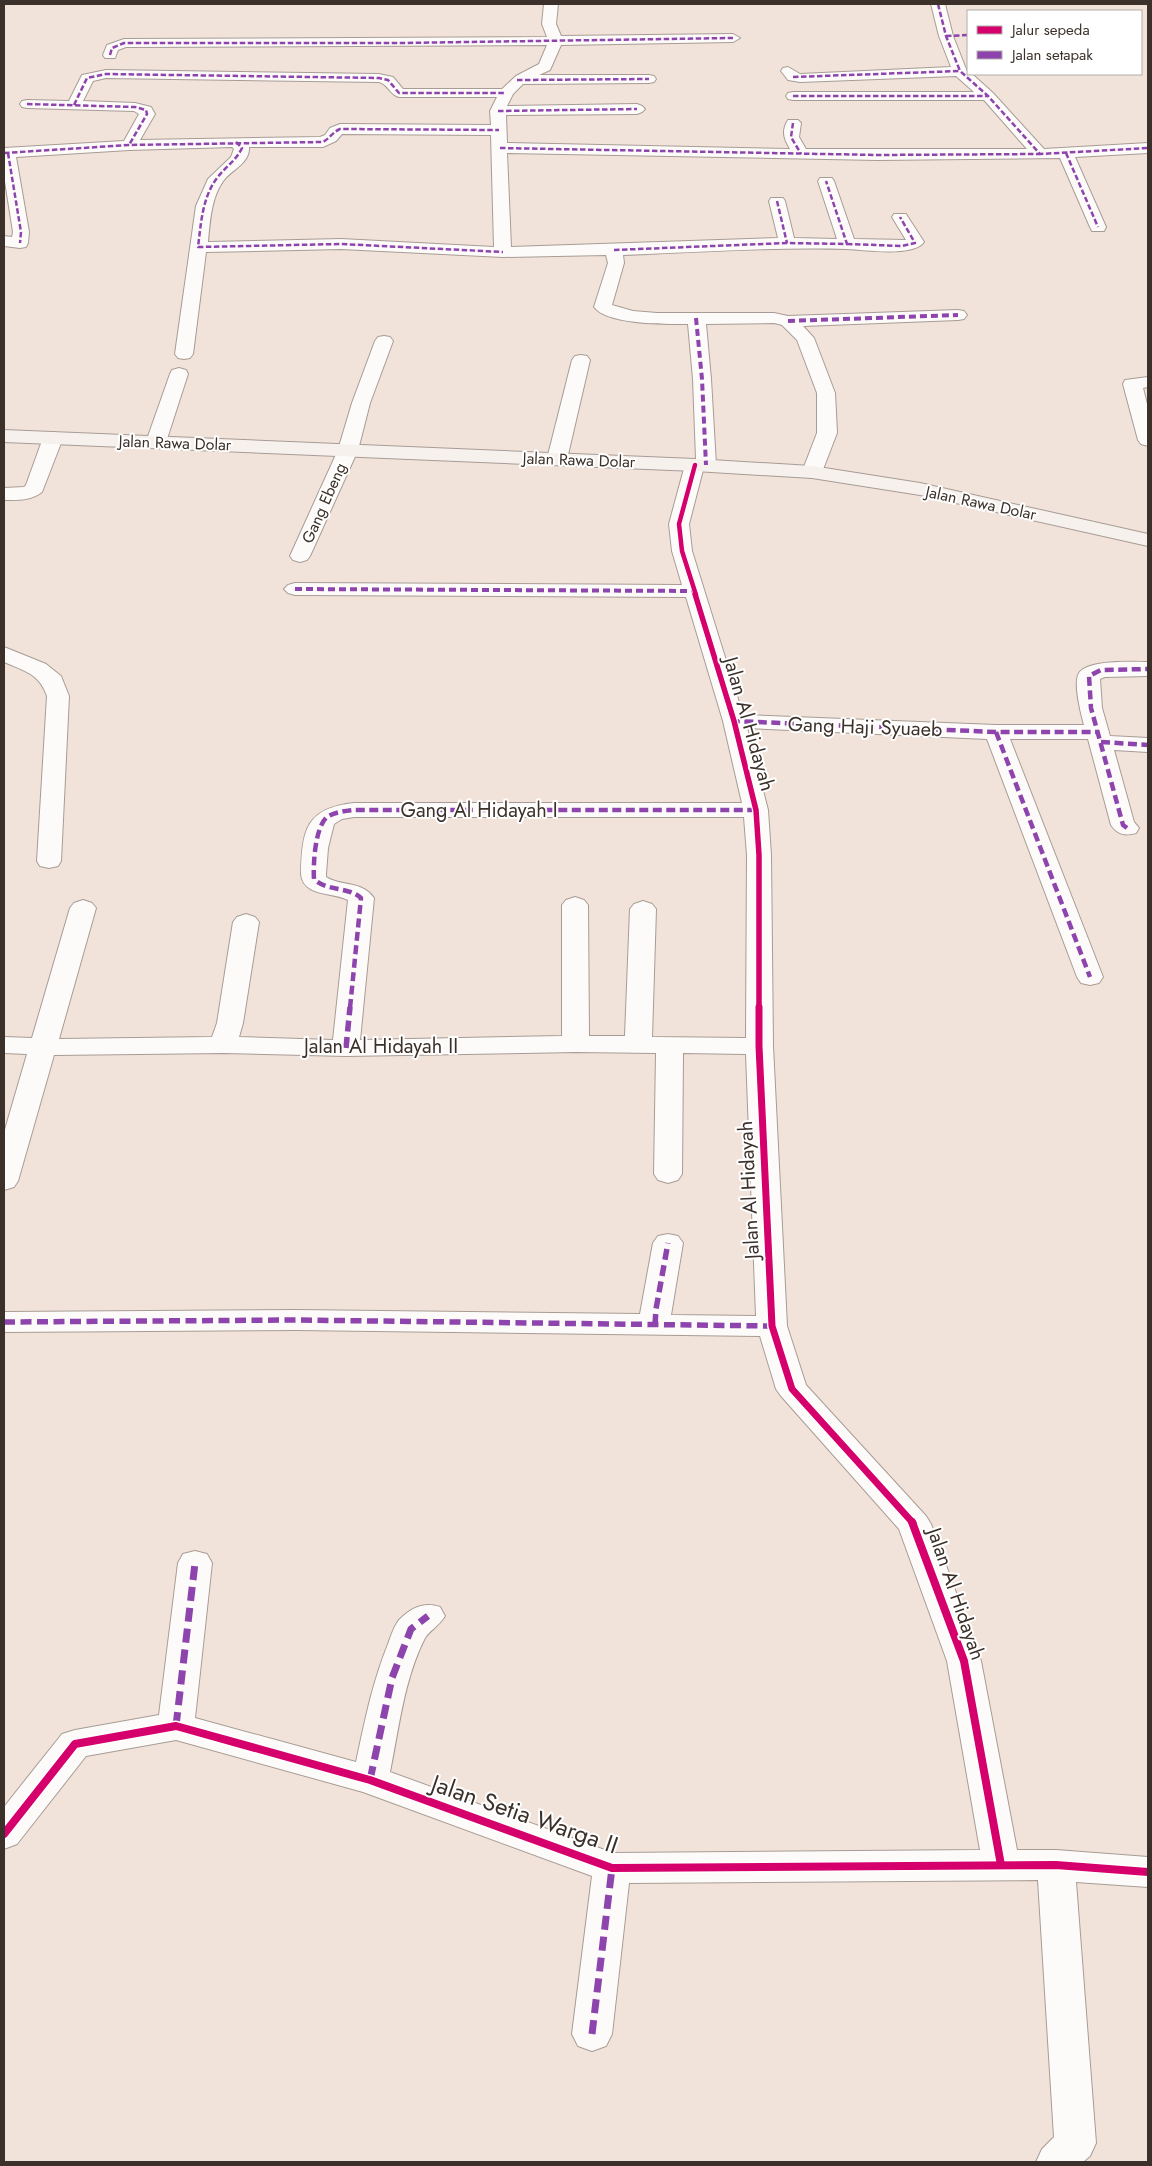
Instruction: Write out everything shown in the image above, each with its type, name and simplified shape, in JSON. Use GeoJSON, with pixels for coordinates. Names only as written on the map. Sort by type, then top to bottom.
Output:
{"type":"FeatureCollection","features":[{"type":"Feature","properties":{"kind":"street"},"geometry":{"type":"LineString","coordinates":[[503,252],[498,111],[505,93],[517,80],[545,67],[556,40],[550,24],[551,4]]}},
{"type":"Feature","properties":{"kind":"street"},"geometry":{"type":"LineString","coordinates":[[938,4],[946,36],[960,71],[988,96],[1040,154]]}},
{"type":"Feature","properties":{"kind":"street"},"geometry":{"type":"LineString","coordinates":[[946,36],[967,36]]}},
{"type":"Feature","properties":{"kind":"street"},"geometry":{"type":"LineString","coordinates":[[110,55],[112,48],[124,43],[391,43],[733,38]]}},
{"type":"Feature","properties":{"kind":"street"},"geometry":{"type":"LineString","coordinates":[[788,72],[793,77],[800,78],[960,71]]}},
{"type":"Feature","properties":{"kind":"street"},"geometry":{"type":"LineString","coordinates":[[74,106],[87,78],[106,74],[379,78],[388,80],[399,93],[505,93]]}},
{"type":"Feature","properties":{"kind":"street"},"geometry":{"type":"LineString","coordinates":[[517,80],[649,80]]}},
{"type":"Feature","properties":{"kind":"street"},"geometry":{"type":"LineString","coordinates":[[793,96],[988,96]]}},
{"type":"Feature","properties":{"kind":"street"},"geometry":{"type":"LineString","coordinates":[[27,104],[134,107],[146,110],[148,114],[129,145]]}},
{"type":"Feature","properties":{"kind":"street"},"geometry":{"type":"LineString","coordinates":[[498,111],[637,109]]}},
{"type":"Feature","properties":{"kind":"street"},"geometry":{"type":"LineString","coordinates":[[794,123],[791,137],[801,154]]}},
{"type":"Feature","properties":{"kind":"street"},"geometry":{"type":"LineString","coordinates":[[4,242],[20,243],[6,153],[129,145],[323,142],[331,138],[334,131],[340,129],[499,130]]}},
{"type":"Feature","properties":{"kind":"street"},"geometry":{"type":"LineString","coordinates":[[184,354],[204,206],[216,179],[238,159],[242,148],[236,142]]}},
{"type":"Feature","properties":{"kind":"street"},"geometry":{"type":"LineString","coordinates":[[500,148],[801,154],[1040,154],[1148,148]]}},
{"type":"Feature","properties":{"kind":"street"},"geometry":{"type":"LineString","coordinates":[[1066,153],[1098,227]]}},
{"type":"Feature","properties":{"kind":"street"},"geometry":{"type":"LineString","coordinates":[[826,182],[846,244]]}},
{"type":"Feature","properties":{"kind":"street"},"geometry":{"type":"LineString","coordinates":[[778,201],[787,243]]}},
{"type":"Feature","properties":{"kind":"street"},"geometry":{"type":"LineString","coordinates":[[198,246],[341,244],[503,252],[614,250],[787,243],[902,246],[914,244],[916,242],[900,217]]}},
{"type":"Feature","properties":{"kind":"street"},"geometry":{"type":"LineString","coordinates":[[614,250],[616,263],[603,307],[606,310],[622,315],[696,318],[774,318],[788,321],[958,315]]}},
{"type":"Feature","properties":{"kind":"street","name":"Jalan Al Hidayah"},"geometry":{"type":"LineString","coordinates":[[696,318],[702,378],[700,465],[679,524],[682,551],[734,721],[756,810],[759,855],[759,1046],[772,1326],[792,1389],[914,1524],[964,1660],[1001,1865]]}},
{"type":"Feature","properties":{"kind":"street"},"geometry":{"type":"LineString","coordinates":[[788,321],[805,338],[826,393],[828,433],[812,472]]}},
{"type":"Feature","properties":{"kind":"street","name":"Gang Ebeng"},"geometry":{"type":"LineString","coordinates":[[300,556],[348,450],[360,403],[384,341]]}},
{"type":"Feature","properties":{"kind":"street"},"geometry":{"type":"LineString","coordinates":[[557,459],[581,360]]}},
{"type":"Feature","properties":{"kind":"street"},"geometry":{"type":"LineString","coordinates":[[156,442],[179,374]]}},
{"type":"Feature","properties":{"kind":"street"},"geometry":{"type":"LineString","coordinates":[[1147,433],[1132,384],[1148,382]]}},
{"type":"Feature","properties":{"kind":"street","name":"Jalan Rawa Dolar"},"geometry":{"type":"LineString","coordinates":[[4,436],[700,465],[812,472],[920,489],[1148,540]]}},
{"type":"Feature","properties":{"kind":"street"},"geometry":{"type":"LineString","coordinates":[[4,494],[29,493],[35,488],[53,438]]}},
{"type":"Feature","properties":{"kind":"street"},"geometry":{"type":"LineString","coordinates":[[295,589],[694,591]]}},
{"type":"Feature","properties":{"kind":"street"},"geometry":{"type":"LineString","coordinates":[[4,654],[38,669],[53,681],[58,696],[49,861]]}},
{"type":"Feature","properties":{"kind":"street"},"geometry":{"type":"LineString","coordinates":[[1126,828],[1123,825],[1091,708],[1089,676],[1101,670],[1148,668]]}},
{"type":"Feature","properties":{"kind":"street","name":"Gang Haji Syuaeb"},"geometry":{"type":"LineString","coordinates":[[734,721],[1099,737],[1148,745]]}},
{"type":"Feature","properties":{"kind":"street"},"geometry":{"type":"LineString","coordinates":[[996,732],[1090,978]]}},
{"type":"Feature","properties":{"kind":"street","name":"Gang Al Hidayah I"},"geometry":{"type":"LineString","coordinates":[[346,1048],[362,904],[361,898],[356,892],[324,887],[314,879],[320,827],[325,819],[335,813],[354,810],[756,810]]}},
{"type":"Feature","properties":{"kind":"street"},"geometry":{"type":"LineString","coordinates":[[575,905],[576,1044]]}},
{"type":"Feature","properties":{"kind":"street"},"geometry":{"type":"LineString","coordinates":[[4,1181],[83,908]]}},
{"type":"Feature","properties":{"kind":"street"},"geometry":{"type":"LineString","coordinates":[[638,1045],[644,908]]}},
{"type":"Feature","properties":{"kind":"street"},"geometry":{"type":"LineString","coordinates":[[223,1045],[230,1023],[246,922]]}},
{"type":"Feature","properties":{"kind":"street","name":"Jalan Al Hidayah II"},"geometry":{"type":"LineString","coordinates":[[4,1045],[44,1047],[223,1045],[346,1048],[576,1044],[759,1046]]}},
{"type":"Feature","properties":{"kind":"street"},"geometry":{"type":"LineString","coordinates":[[668,1174],[670,1045]]}},
{"type":"Feature","properties":{"kind":"street"},"geometry":{"type":"LineString","coordinates":[[655,1325],[668,1242]]}},
{"type":"Feature","properties":{"kind":"street"},"geometry":{"type":"LineString","coordinates":[[4,1322],[296,1320],[772,1326]]}},
{"type":"Feature","properties":{"kind":"street"},"geometry":{"type":"LineString","coordinates":[[176,1726],[195,1563]]}},
{"type":"Feature","properties":{"kind":"street"},"geometry":{"type":"LineString","coordinates":[[370,1780],[392,1678],[411,1629],[428,1616]]}},
{"type":"Feature","properties":{"kind":"street","name":"Jalan Setia Warga II"},"geometry":{"type":"LineString","coordinates":[[4,1834],[75,1744],[176,1726],[370,1780],[612,1868],[1056,1865],[1148,1872]]}},
{"type":"Feature","properties":{"kind":"street"},"geometry":{"type":"LineString","coordinates":[[1056,1865],[1075,2143],[1057,2162]]}},
{"type":"Feature","properties":{"kind":"street"},"geometry":{"type":"LineString","coordinates":[[592,2034],[612,1868]]}},
{"type":"Feature","properties":{"kind":"marked path"},"geometry":{"type":"LineString","coordinates":[[938,4],[946,36],[960,71],[988,96],[1040,154],[1148,148]]}},
{"type":"Feature","properties":{"kind":"marked path"},"geometry":{"type":"LineString","coordinates":[[946,36],[967,35]]}},
{"type":"Feature","properties":{"kind":"marked path"},"geometry":{"type":"LineString","coordinates":[[110,55],[112,48],[124,43],[401,43],[733,38]]}},
{"type":"Feature","properties":{"kind":"marked path"},"geometry":{"type":"LineString","coordinates":[[793,77],[960,71]]}},
{"type":"Feature","properties":{"kind":"marked path"},"geometry":{"type":"LineString","coordinates":[[74,105],[87,78],[106,74],[379,78],[388,80],[399,93],[505,93]]}},
{"type":"Feature","properties":{"kind":"marked path"},"geometry":{"type":"LineString","coordinates":[[517,80],[649,79]]}},
{"type":"Feature","properties":{"kind":"marked path"},"geometry":{"type":"LineString","coordinates":[[793,96],[988,96]]}},
{"type":"Feature","properties":{"kind":"marked path"},"geometry":{"type":"LineString","coordinates":[[27,104],[135,107],[146,110],[147,114],[129,145]]}},
{"type":"Feature","properties":{"kind":"marked path"},"geometry":{"type":"LineString","coordinates":[[498,111],[637,109]]}},
{"type":"Feature","properties":{"kind":"marked path"},"geometry":{"type":"LineString","coordinates":[[793,123],[791,137],[801,154]]}},
{"type":"Feature","properties":{"kind":"marked path"},"geometry":{"type":"LineString","coordinates":[[4,153],[129,145],[323,142],[331,138],[335,131],[340,129],[499,130]]}},
{"type":"Feature","properties":{"kind":"marked path"},"geometry":{"type":"LineString","coordinates":[[236,142],[242,148],[240,153],[217,178],[205,202],[198,247],[341,244],[503,252]]}},
{"type":"Feature","properties":{"kind":"marked path"},"geometry":{"type":"LineString","coordinates":[[500,148],[878,155],[1040,154]]}},
{"type":"Feature","properties":{"kind":"marked path"},"geometry":{"type":"LineString","coordinates":[[8,153],[21,232],[20,243]]}},
{"type":"Feature","properties":{"kind":"marked path"},"geometry":{"type":"LineString","coordinates":[[1066,153],[1098,227]]}},
{"type":"Feature","properties":{"kind":"marked path"},"geometry":{"type":"LineString","coordinates":[[614,250],[787,243],[847,244],[826,181]]}},
{"type":"Feature","properties":{"kind":"marked path"},"geometry":{"type":"LineString","coordinates":[[777,201],[787,243]]}},
{"type":"Feature","properties":{"kind":"marked path"},"geometry":{"type":"LineString","coordinates":[[847,244],[902,246],[915,243],[900,217]]}},
{"type":"Feature","properties":{"kind":"marked path"},"geometry":{"type":"LineString","coordinates":[[788,321],[958,315]]}},
{"type":"Feature","properties":{"kind":"marked path"},"geometry":{"type":"LineString","coordinates":[[696,318],[702,379],[706,465]]}},
{"type":"Feature","properties":{"kind":"marked path"},"geometry":{"type":"LineString","coordinates":[[295,589],[694,591]]}},
{"type":"Feature","properties":{"kind":"marked path"},"geometry":{"type":"LineString","coordinates":[[1127,828],[1123,825],[1091,708],[1089,676],[1101,670],[1148,669]]}},
{"type":"Feature","properties":{"kind":"marked path"},"geometry":{"type":"LineString","coordinates":[[733,718],[734,721],[996,732],[1098,732]]}},
{"type":"Feature","properties":{"kind":"marked path"},"geometry":{"type":"LineString","coordinates":[[996,732],[1090,977]]}},
{"type":"Feature","properties":{"kind":"marked path"},"geometry":{"type":"LineString","coordinates":[[1101,742],[1148,745]]}},
{"type":"Feature","properties":{"kind":"marked path"},"geometry":{"type":"LineString","coordinates":[[346,1048],[361,898],[350,891],[319,884],[314,879],[314,858],[317,839],[321,824],[330,815],[354,810],[756,810]]}},
{"type":"Feature","properties":{"kind":"marked path"},"geometry":{"type":"LineString","coordinates":[[655,1325],[656,1309],[668,1243]]}},
{"type":"Feature","properties":{"kind":"marked path"},"geometry":{"type":"LineString","coordinates":[[4,1322],[296,1320],[772,1326]]}},
{"type":"Feature","properties":{"kind":"marked path"},"geometry":{"type":"LineString","coordinates":[[176,1726],[195,1563]]}},
{"type":"Feature","properties":{"kind":"marked path"},"geometry":{"type":"LineString","coordinates":[[370,1780],[392,1678],[411,1629],[428,1616]]}},
{"type":"Feature","properties":{"kind":"marked path"},"geometry":{"type":"LineString","coordinates":[[592,2034],[612,1868]]}},
{"type":"Feature","properties":{"kind":"cycle path"},"geometry":{"type":"LineString","coordinates":[[695,465],[679,524],[682,551],[734,721],[756,810],[759,855],[759,1046],[772,1326],[792,1389],[914,1524],[964,1661],[1001,1865]]}},
{"type":"Feature","properties":{"kind":"cycle path"},"geometry":{"type":"LineString","coordinates":[[4,1834],[75,1744],[176,1726],[370,1780],[612,1868],[1056,1865],[1148,1872]]}}]}
